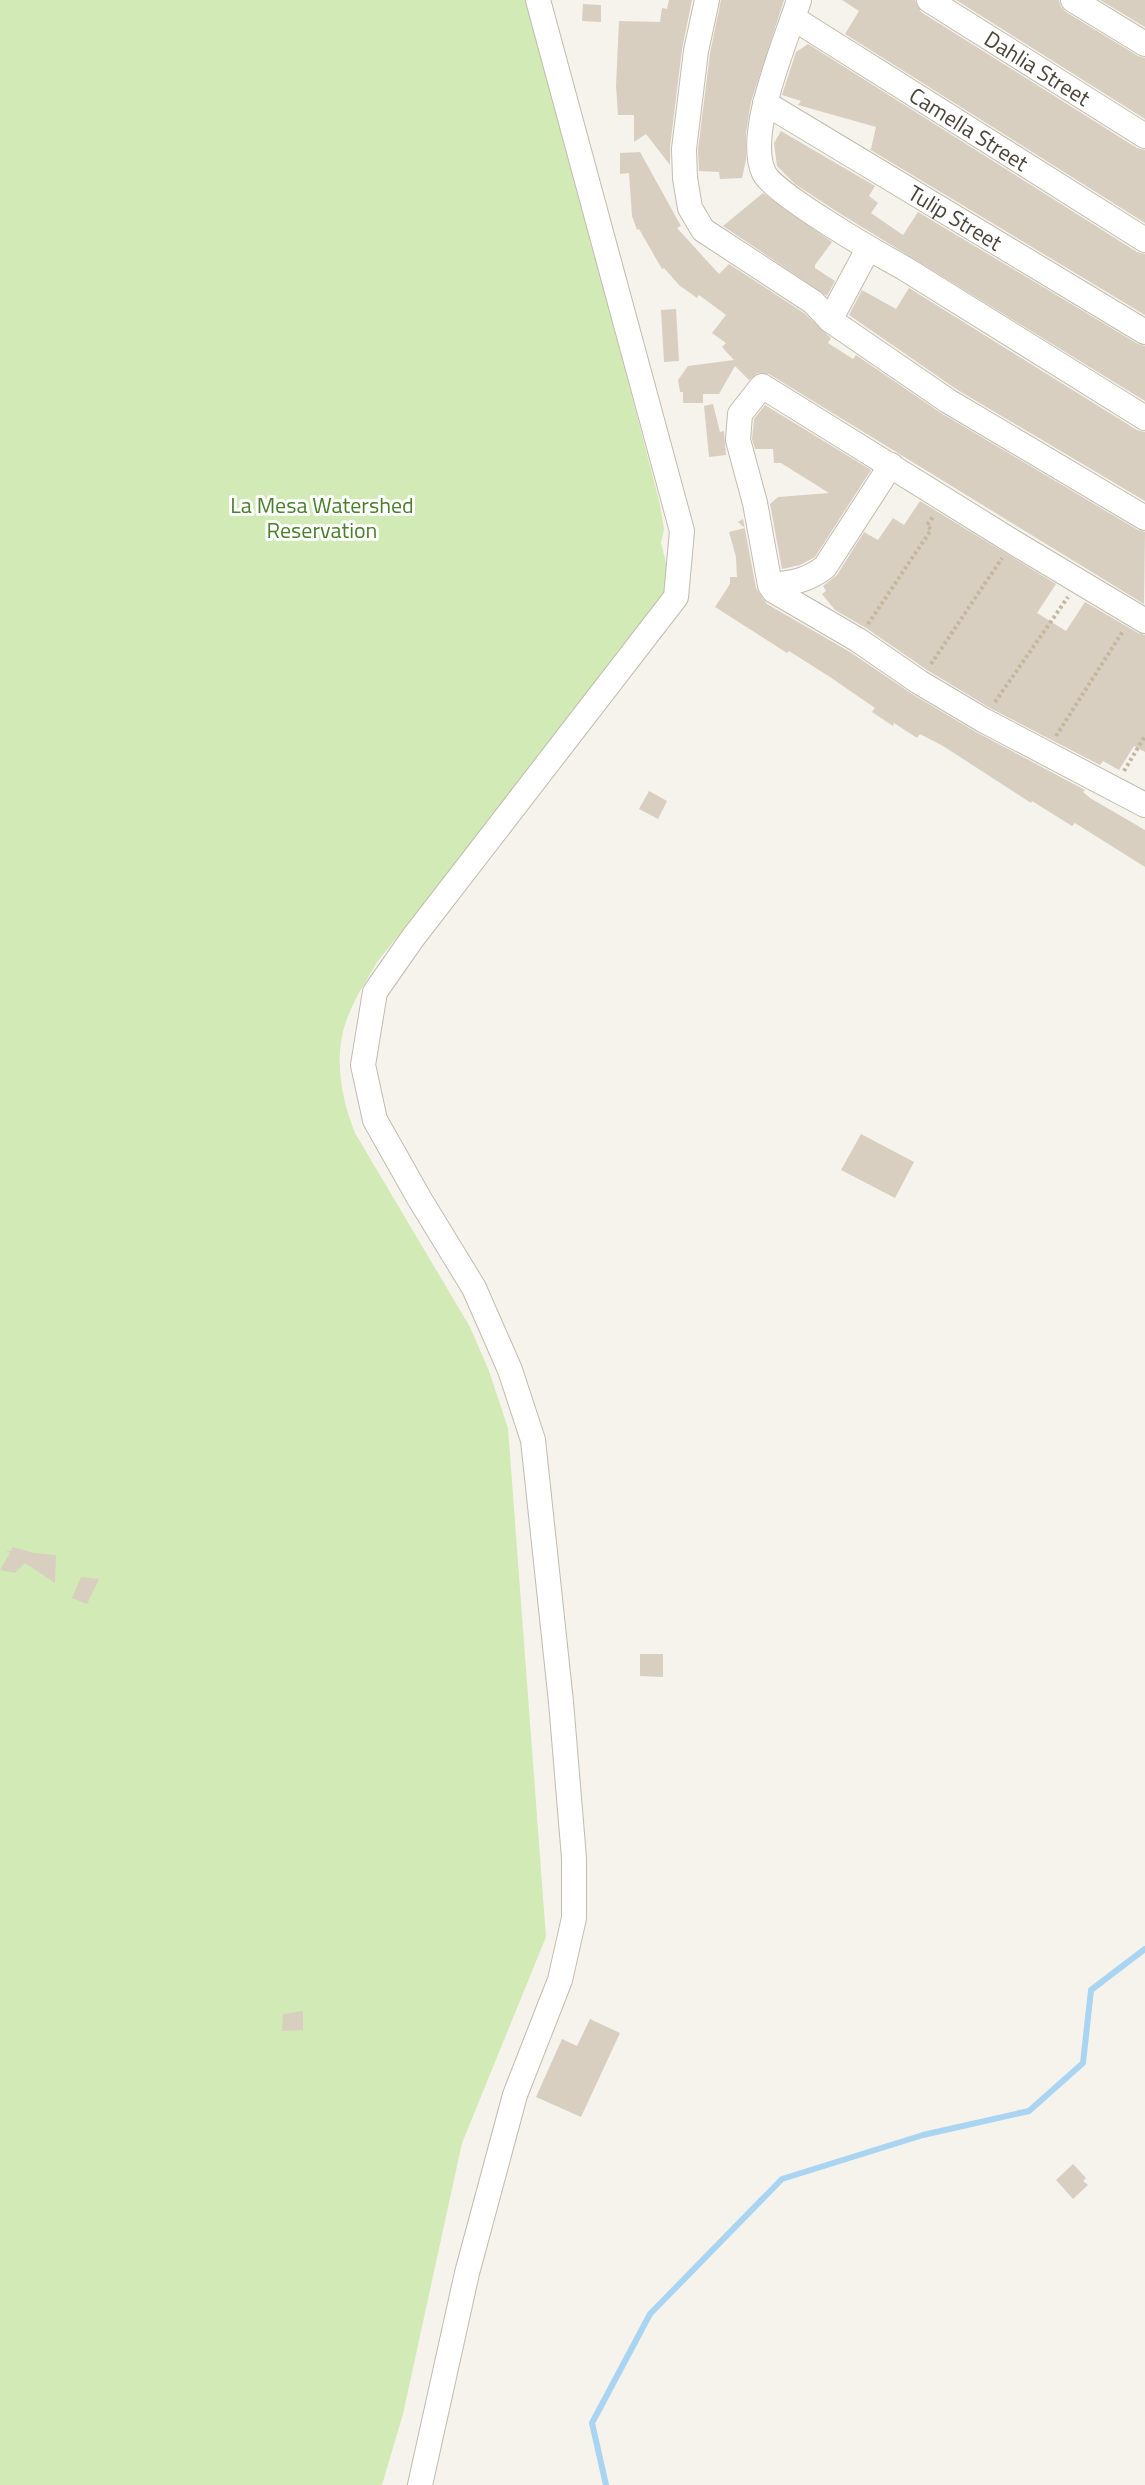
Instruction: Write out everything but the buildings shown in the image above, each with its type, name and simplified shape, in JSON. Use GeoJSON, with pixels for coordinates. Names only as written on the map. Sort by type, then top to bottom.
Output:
{"type":"FeatureCollection","features":[{"type":"Feature","properties":{"kind":"street"},"geometry":{"type":"LineString","coordinates":[[420,2485],[467,2273],[515,2095],[560,1980],[574,1918],[574,1858],[561,1702],[533,1440],[510,1370],[474,1288],[375,1120],[363,1065],[375,992],[412,939],[676,597],[682,531],[538,0]]}},
{"type":"Feature","properties":{"kind":"street"},"geometry":{"type":"LineString","coordinates":[[707,0],[696,51],[684,149],[685,178],[690,208],[703,230],[813,302],[830,320],[948,400],[1145,518]]}},
{"type":"Feature","properties":{"kind":"street","name":"Dahlia Street"},"geometry":{"type":"LineString","coordinates":[[929,0],[1145,136]]}},
{"type":"Feature","properties":{"kind":"street"},"geometry":{"type":"LineString","coordinates":[[1073,0],[1145,44]]}},
{"type":"Feature","properties":{"kind":"street"},"geometry":{"type":"LineString","coordinates":[[796,9],[765,103],[759,150],[764,174],[785,193],[868,249],[904,268],[1145,418]]}},
{"type":"Feature","properties":{"kind":"street","name":"Camella Street"},"geometry":{"type":"LineString","coordinates":[[796,9],[1145,240]]}},
{"type":"Feature","properties":{"kind":"street","name":"Tulip Street"},"geometry":{"type":"LineString","coordinates":[[765,103],[1145,332]]}},
{"type":"Feature","properties":{"kind":"street"},"geometry":{"type":"LineString","coordinates":[[830,320],[868,249]]}},
{"type":"Feature","properties":{"kind":"street"},"geometry":{"type":"LineString","coordinates":[[1139,618],[1012,542],[762,386],[740,414],[738,440],[755,503],[770,585],[774,591],[858,640],[919,682],[983,720],[1145,805]]}},
{"type":"Feature","properties":{"kind":"street"},"geometry":{"type":"LineString","coordinates":[[770,585],[811,578],[825,567],[891,465]]}},
{"type":"Feature","properties":{"kind":"path"},"geometry":{"type":"LineString","coordinates":[[858,640],[931,530],[927,525],[946,499]]}},
{"type":"Feature","properties":{"kind":"path"},"geometry":{"type":"LineString","coordinates":[[919,682],[1012,542]]}},
{"type":"Feature","properties":{"kind":"path"},"geometry":{"type":"LineString","coordinates":[[983,720],[1078,582]]}},
{"type":"Feature","properties":{"kind":"path"},"geometry":{"type":"LineString","coordinates":[[1045,753],[1139,618]]}},
{"type":"Feature","properties":{"kind":"path"},"geometry":{"type":"LineString","coordinates":[[1114,789],[1145,736]]}},
{"type":"Feature","properties":{"kind":"green space","name":"La Mesa Watershed Reservation"},"geometry":{"type":"Polygon","coordinates":[[[0,0],[528,0],[660,504],[664,529],[661,543],[674,594],[377,962],[352,1007],[342,1038],[340,1070],[342,1086],[355,1133],[470,1327],[489,1371],[508,1428],[546,1937],[462,2143],[403,2414],[382,2485],[0,2485],[0,0]]]}},
{"type":"Feature","properties":{"kind":"waterway"},"geometry":{"type":"LineString","coordinates":[[606,2485],[592,2423],[650,2314],[782,2179],[923,2135],[1029,2111],[1083,2063],[1091,1990],[1145,1949]]}}]}
